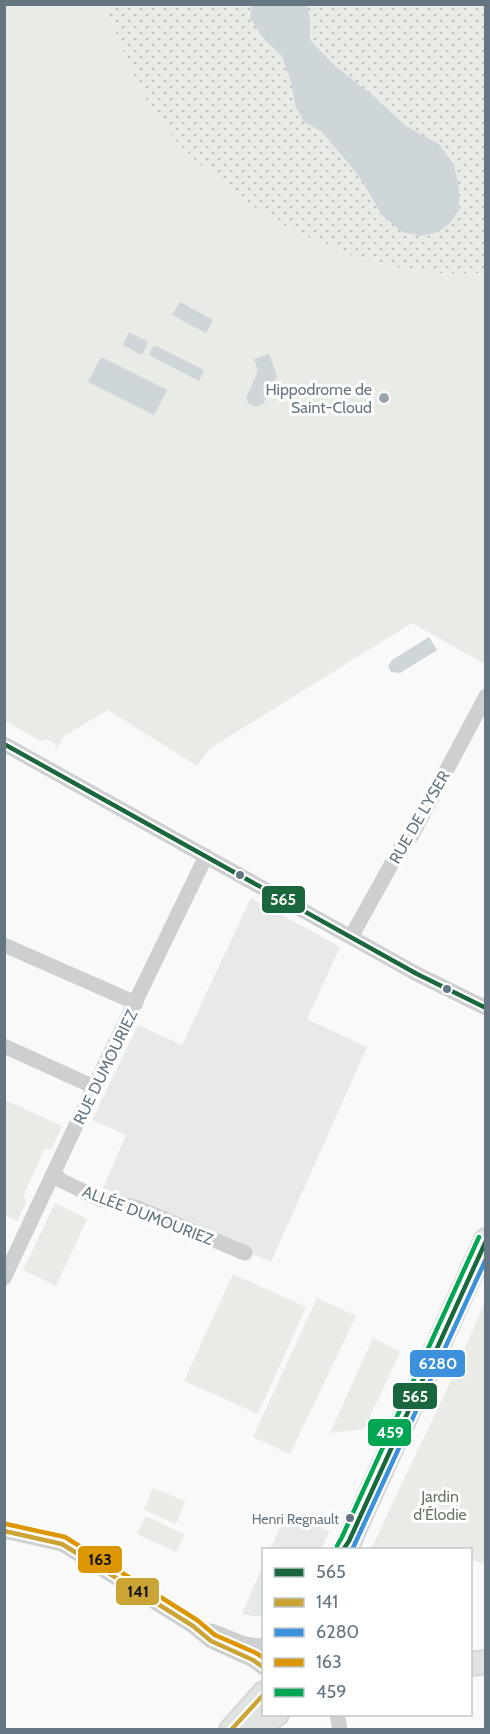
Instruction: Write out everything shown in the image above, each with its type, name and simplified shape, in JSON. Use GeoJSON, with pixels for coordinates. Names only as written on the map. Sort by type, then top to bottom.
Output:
{"type":"FeatureCollection","features":[{"type":"Feature","properties":{"kind":"main road"},"geometry":{"type":"LineString","coordinates":[[346,1547],[486,1240]]}},
{"type":"Feature","properties":{"kind":"main road"},"geometry":{"type":"LineString","coordinates":[[231,1730],[262,1695]]}},
{"type":"Feature","properties":{"kind":"main road"},"geometry":{"type":"LineString","coordinates":[[256,1730],[274,1716]]}},
{"type":"Feature","properties":{"kind":"street","name":"RUE DE L'YSER"},"geometry":{"type":"LineString","coordinates":[[351,937],[401,847],[412,835],[486,696]]}},
{"type":"Feature","properties":{"kind":"street"},"geometry":{"type":"LineString","coordinates":[[4,744],[417,974],[486,1008]]}},
{"type":"Feature","properties":{"kind":"street","name":"RUE DUMOURIEZ"},"geometry":{"type":"LineString","coordinates":[[5,1274],[206,856]]}},
{"type":"Feature","properties":{"kind":"street"},"geometry":{"type":"LineString","coordinates":[[4,945],[136,1003]]}},
{"type":"Feature","properties":{"kind":"street"},"geometry":{"type":"LineString","coordinates":[[4,1046],[94,1087]]}},
{"type":"Feature","properties":{"kind":"street","name":"ALLÉE DUMOURIEZ"},"geometry":{"type":"LineString","coordinates":[[54,1172],[60,1180],[102,1200],[135,1207],[245,1253]]}},
{"type":"Feature","properties":{"kind":"street"},"geometry":{"type":"LineString","coordinates":[[4,1531],[62,1544],[194,1626],[211,1641],[254,1660],[262,1666]]}},
{"type":"Feature","properties":{"kind":"street"},"geometry":{"type":"LineString","coordinates":[[194,1626],[237,1642],[262,1645]]}},
{"type":"Feature","properties":{"kind":"shaded area"},"geometry":{"type":"Polygon","coordinates":[[[252,5],[307,5],[310,40],[335,66],[371,94],[407,127],[439,144],[454,165],[459,189],[459,210],[450,223],[438,232],[421,236],[402,232],[382,215],[359,176],[344,158],[321,131],[304,122],[296,107],[282,56],[265,40],[250,18],[252,5]]]}},
{"type":"Feature","properties":{"kind":"shaded area"},"geometry":{"type":"Polygon","coordinates":[[[180,302],[213,320],[206,333],[172,315],[180,302]]]}},
{"type":"Feature","properties":{"kind":"shaded area"},"geometry":{"type":"Polygon","coordinates":[[[129,332],[148,342],[142,355],[123,345],[129,332]]]}},
{"type":"Feature","properties":{"kind":"shaded area"},"geometry":{"type":"Polygon","coordinates":[[[154,345],[204,370],[199,381],[149,355],[154,345]]]}},
{"type":"Feature","properties":{"kind":"shaded area"},"geometry":{"type":"Polygon","coordinates":[[[269,354],[277,376],[263,404],[255,407],[249,404],[246,398],[258,371],[254,359],[269,354]]]}},
{"type":"Feature","properties":{"kind":"shaded area"},"geometry":{"type":"Polygon","coordinates":[[[101,357],[167,390],[154,415],[88,382],[101,357]]]}},
{"type":"Feature","properties":{"kind":"shaded area"},"geometry":{"type":"Polygon","coordinates":[[[429,637],[437,650],[400,673],[391,672],[388,666],[392,660],[429,637]]]}},
{"type":"Feature","properties":{"kind":"shaded area"},"geometry":{"type":"Polygon","coordinates":[[[251,898],[340,947],[307,1019],[367,1047],[271,1262],[103,1188],[126,1135],[92,1120],[138,1025],[182,1045],[251,898]]]}},
{"type":"Feature","properties":{"kind":"shaded area"},"geometry":{"type":"Polygon","coordinates":[[[288,1511],[329,1532],[321,1548],[270,1548],[288,1511]]]}},
{"type":"Feature","properties":{"kind":"shaded area"},"geometry":{"type":"Polygon","coordinates":[[[262,1567],[262,1616],[242,1614],[262,1567]]]}},
{"type":"Feature","properties":{"kind":"green space"},"geometry":{"type":"Polygon","coordinates":[[[5,5],[106,5],[134,76],[170,134],[217,179],[276,221],[308,238],[377,263],[448,274],[485,273],[485,664],[412,623],[209,749],[197,766],[108,710],[64,736],[56,750],[55,744],[46,739],[41,741],[5,721],[5,5]]]}},
{"type":"Feature","properties":{"kind":"green space"},"geometry":{"type":"Polygon","coordinates":[[[106,5],[485,5],[485,273],[448,274],[377,263],[308,238],[276,221],[246,201],[192,157],[163,125],[134,76],[106,5]]]}},
{"type":"Feature","properties":{"kind":"green space"},"geometry":{"type":"Polygon","coordinates":[[[5,1100],[62,1126],[52,1148],[44,1150],[24,1194],[26,1203],[17,1221],[5,1215],[5,1100]]]}},
{"type":"Feature","properties":{"kind":"green space"},"geometry":{"type":"Polygon","coordinates":[[[55,1203],[87,1219],[56,1286],[23,1270],[55,1203]]]}},
{"type":"Feature","properties":{"kind":"green space"},"geometry":{"type":"Polygon","coordinates":[[[233,1274],[306,1307],[258,1414],[184,1381],[233,1274]]]}},
{"type":"Feature","properties":{"kind":"green space"},"geometry":{"type":"Polygon","coordinates":[[[317,1298],[356,1316],[290,1454],[253,1437],[317,1298]]]}},
{"type":"Feature","properties":{"kind":"green space","name":"Jardin d'Élodie"},"geometry":{"type":"Polygon","coordinates":[[[485,1302],[485,1564],[472,1560],[472,1548],[371,1548],[453,1376],[485,1302]]]}},
{"type":"Feature","properties":{"kind":"green space"},"geometry":{"type":"Polygon","coordinates":[[[373,1338],[400,1352],[364,1429],[330,1433],[373,1338]]]}},
{"type":"Feature","properties":{"kind":"green space"},"geometry":{"type":"Polygon","coordinates":[[[153,1488],[185,1501],[176,1524],[144,1510],[153,1488]]]}},
{"type":"Feature","properties":{"kind":"green space"},"geometry":{"type":"Polygon","coordinates":[[[146,1516],[185,1535],[176,1552],[137,1534],[146,1516]]]}},
{"type":"Feature","properties":{"kind":"transit line","name":"565"},"geometry":{"type":"LineString","coordinates":[[4,744],[417,974],[486,1008]]}},
{"type":"Feature","properties":{"kind":"transit line","name":"459"},"geometry":{"type":"LineString","coordinates":[[337,1546],[479,1237]]}},
{"type":"Feature","properties":{"kind":"transit line","name":"565"},"geometry":{"type":"LineString","coordinates":[[344,1548],[486,1241]]}},
{"type":"Feature","properties":{"kind":"transit line","name":"6280"},"geometry":{"type":"LineString","coordinates":[[353,1548],[486,1259]]}},
{"type":"Feature","properties":{"kind":"transit line","name":"163"},"geometry":{"type":"LineString","coordinates":[[6,1524],[65,1537],[197,1620],[215,1635],[262,1657]]}},
{"type":"Feature","properties":{"kind":"transit line","name":"141"},"geometry":{"type":"LineString","coordinates":[[4,1531],[62,1544],[193,1626],[211,1641],[253,1660],[262,1667]]}},
{"type":"Feature","properties":{"kind":"transit line","name":"141"},"geometry":{"type":"LineString","coordinates":[[231,1730],[262,1696]]}},
{"type":"Feature","properties":{"kind":"place","name":"Hippodrome de Saint-Cloud"},"geometry":{"type":"Point","coordinates":[384,398]}},
{"type":"Feature","properties":{"kind":"place","name":"Henri Regnault"},"geometry":{"type":"Point","coordinates":[350,1518]}}]}
